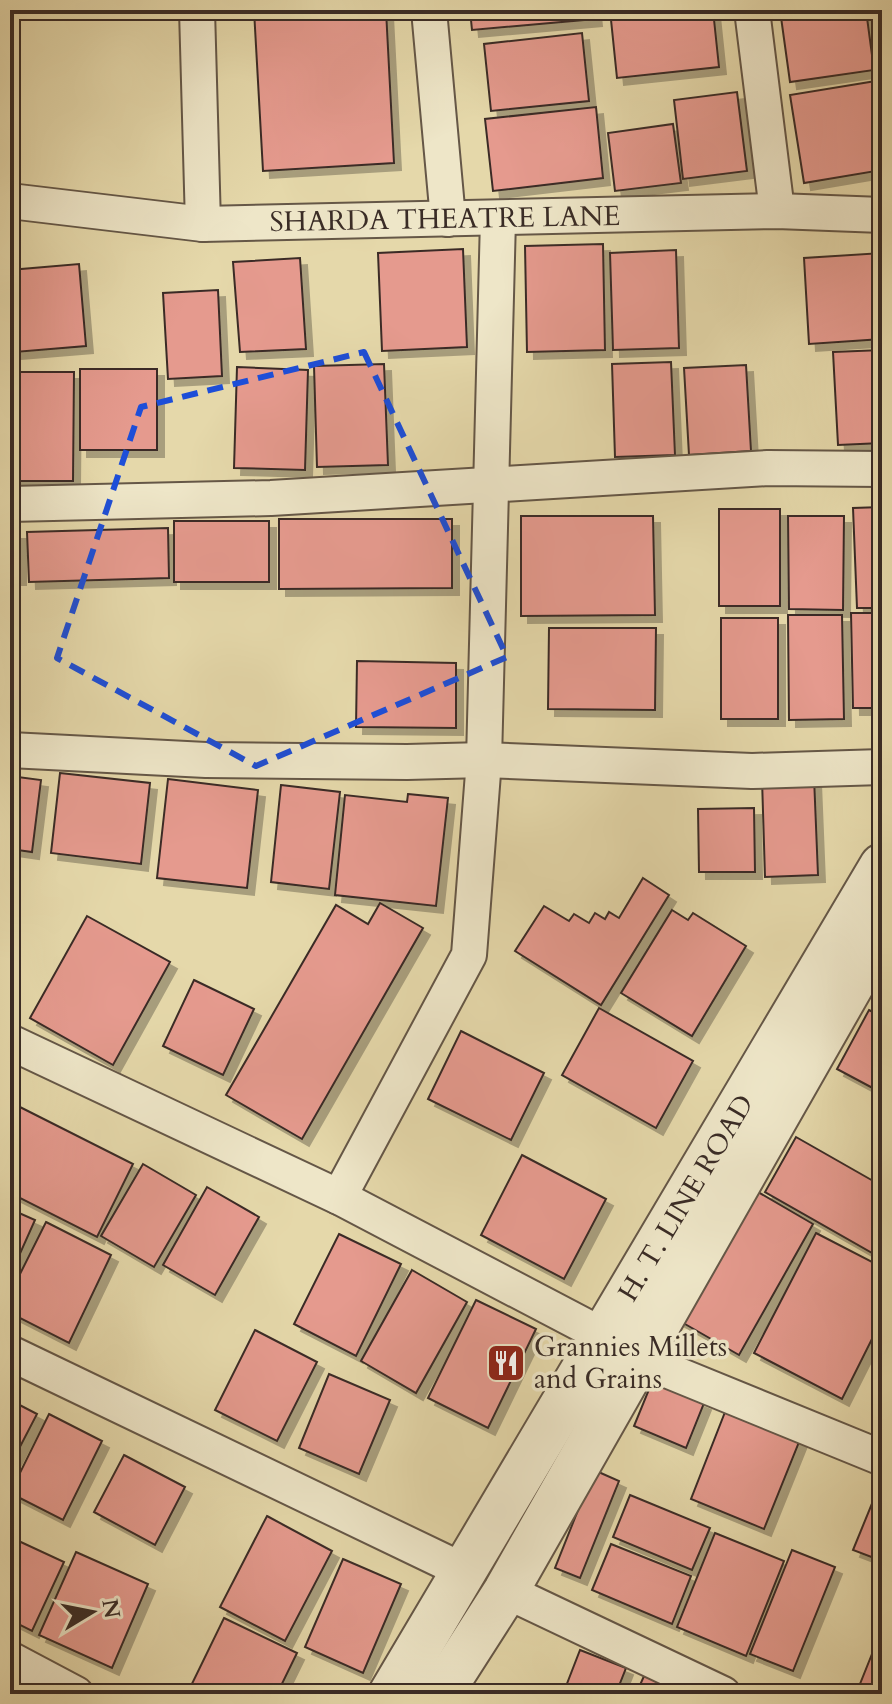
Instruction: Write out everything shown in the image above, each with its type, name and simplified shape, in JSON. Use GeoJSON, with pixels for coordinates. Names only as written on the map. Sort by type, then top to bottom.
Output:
{"type":"FeatureCollection","features":[{"type":"Feature","properties":{"kind":"street"},"geometry":{"type":"LineString","coordinates":[[197,10],[203,224]]}},
{"type":"Feature","properties":{"kind":"street"},"geometry":{"type":"LineString","coordinates":[[429,10],[448,219]]}},
{"type":"Feature","properties":{"kind":"street"},"geometry":{"type":"LineString","coordinates":[[752,10],[777,211]]}},
{"type":"Feature","properties":{"kind":"street","name":"SHARDA THEATRE LANE"},"geometry":{"type":"LineString","coordinates":[[10,201],[203,224],[777,211],[882,215]]}},
{"type":"Feature","properties":{"kind":"street"},"geometry":{"type":"LineString","coordinates":[[339,1197],[469,955],[484,760],[498,219]]}},
{"type":"Feature","properties":{"kind":"street"},"geometry":{"type":"LineString","coordinates":[[10,504],[271,498],[768,468],[882,469]]}},
{"type":"Feature","properties":{"kind":"street"},"geometry":{"type":"LineString","coordinates":[[10,750],[206,760],[484,760],[752,771],[882,767]]}},
{"type":"Feature","properties":{"kind":"street","name":"H. T. LINE ROAD"},"geometry":{"type":"LineString","coordinates":[[440,1694],[506,1591],[620,1347],[882,866]]}},
{"type":"Feature","properties":{"kind":"street","name":"H. T. LINE ROAD"},"geometry":{"type":"LineString","coordinates":[[391,1694],[466,1572],[620,1347],[882,931]]}},
{"type":"Feature","properties":{"kind":"street"},"geometry":{"type":"LineString","coordinates":[[10,1042],[339,1197],[620,1347],[882,1458]]}},
{"type":"Feature","properties":{"kind":"street"},"geometry":{"type":"LineString","coordinates":[[10,1353],[466,1572]]}},
{"type":"Feature","properties":{"kind":"street"},"geometry":{"type":"LineString","coordinates":[[506,1591],[723,1694]]}},
{"type":"Feature","properties":{"kind":"street"},"geometry":{"type":"LineString","coordinates":[[10,1659],[76,1694]]}},
{"type":"Feature","properties":{"kind":"highlighted area"},"geometry":{"type":"Polygon","coordinates":[[[364,352],[507,657],[256,766],[57,658],[141,407],[364,352]]]}},
{"type":"Feature","properties":{"kind":"building"},"geometry":{"type":"Polygon","coordinates":[[[254,10],[386,10],[394,163],[263,171],[254,10]]]}},
{"type":"Feature","properties":{"kind":"building"},"geometry":{"type":"Polygon","coordinates":[[[470,10],[594,10],[595,19],[472,30],[470,10]]]}},
{"type":"Feature","properties":{"kind":"building"},"geometry":{"type":"Polygon","coordinates":[[[610,10],[713,10],[719,67],[617,78],[610,10]]]}},
{"type":"Feature","properties":{"kind":"building"},"geometry":{"type":"Polygon","coordinates":[[[780,10],[866,10],[874,70],[790,82],[780,10]]]}},
{"type":"Feature","properties":{"kind":"building"},"geometry":{"type":"Polygon","coordinates":[[[582,33],[589,101],[491,111],[484,44],[582,33]]]}},
{"type":"Feature","properties":{"kind":"building"},"geometry":{"type":"Polygon","coordinates":[[[882,80],[882,170],[804,183],[790,95],[882,80]]]}},
{"type":"Feature","properties":{"kind":"building"},"geometry":{"type":"Polygon","coordinates":[[[737,92],[747,171],[683,179],[674,100],[737,92]]]}},
{"type":"Feature","properties":{"kind":"building"},"geometry":{"type":"Polygon","coordinates":[[[596,107],[603,178],[493,191],[485,119],[596,107]]]}},
{"type":"Feature","properties":{"kind":"building"},"geometry":{"type":"Polygon","coordinates":[[[673,124],[681,183],[615,191],[608,133],[673,124]]]}},
{"type":"Feature","properties":{"kind":"building"},"geometry":{"type":"Polygon","coordinates":[[[603,244],[605,350],[527,352],[525,246],[603,244]]]}},
{"type":"Feature","properties":{"kind":"building"},"geometry":{"type":"Polygon","coordinates":[[[463,249],[467,347],[382,351],[378,253],[463,249]]]}},
{"type":"Feature","properties":{"kind":"building"},"geometry":{"type":"Polygon","coordinates":[[[676,250],[679,348],[613,350],[610,253],[676,250]]]}},
{"type":"Feature","properties":{"kind":"building"},"geometry":{"type":"Polygon","coordinates":[[[882,253],[882,339],[809,344],[804,258],[882,253]]]}},
{"type":"Feature","properties":{"kind":"building"},"geometry":{"type":"Polygon","coordinates":[[[300,258],[306,349],[240,352],[233,262],[300,258]]]}},
{"type":"Feature","properties":{"kind":"building"},"geometry":{"type":"Polygon","coordinates":[[[79,264],[86,346],[15,352],[10,270],[79,264]]]}},
{"type":"Feature","properties":{"kind":"building"},"geometry":{"type":"Polygon","coordinates":[[[218,290],[222,376],[168,379],[163,293],[218,290]]]}},
{"type":"Feature","properties":{"kind":"building"},"geometry":{"type":"Polygon","coordinates":[[[882,350],[882,443],[838,445],[833,352],[882,350]]]}},
{"type":"Feature","properties":{"kind":"building"},"geometry":{"type":"Polygon","coordinates":[[[671,362],[675,455],[615,457],[612,364],[671,362]]]}},
{"type":"Feature","properties":{"kind":"building"},"geometry":{"type":"Polygon","coordinates":[[[384,364],[388,465],[317,467],[314,366],[384,364]]]}},
{"type":"Feature","properties":{"kind":"building"},"geometry":{"type":"Polygon","coordinates":[[[746,365],[751,451],[689,455],[684,368],[746,365]]]}},
{"type":"Feature","properties":{"kind":"building"},"geometry":{"type":"Polygon","coordinates":[[[237,367],[308,370],[305,470],[234,468],[237,367]]]}},
{"type":"Feature","properties":{"kind":"building"},"geometry":{"type":"Polygon","coordinates":[[[80,369],[157,369],[157,450],[80,450],[80,369]]]}},
{"type":"Feature","properties":{"kind":"building"},"geometry":{"type":"Polygon","coordinates":[[[10,372],[74,372],[73,481],[10,481],[10,372]]]}},
{"type":"Feature","properties":{"kind":"building"},"geometry":{"type":"Polygon","coordinates":[[[882,507],[882,608],[857,608],[853,508],[882,507]]]}},
{"type":"Feature","properties":{"kind":"building"},"geometry":{"type":"Polygon","coordinates":[[[719,509],[780,509],[780,606],[719,606],[719,509]]]}},
{"type":"Feature","properties":{"kind":"building"},"geometry":{"type":"Polygon","coordinates":[[[521,516],[653,516],[655,615],[521,616],[521,516]]]}},
{"type":"Feature","properties":{"kind":"building"},"geometry":{"type":"Polygon","coordinates":[[[788,516],[844,516],[843,610],[789,609],[788,516]]]}},
{"type":"Feature","properties":{"kind":"building"},"geometry":{"type":"Polygon","coordinates":[[[279,519],[452,519],[452,588],[279,589],[279,519]]]}},
{"type":"Feature","properties":{"kind":"building"},"geometry":{"type":"Polygon","coordinates":[[[174,521],[269,521],[269,582],[174,582],[174,521]]]}},
{"type":"Feature","properties":{"kind":"building"},"geometry":{"type":"Polygon","coordinates":[[[168,528],[169,578],[29,582],[27,532],[168,528]]]}},
{"type":"Feature","properties":{"kind":"building"},"geometry":{"type":"Polygon","coordinates":[[[10,532],[19,532],[19,578],[10,578],[10,532]]]}},
{"type":"Feature","properties":{"kind":"building"},"geometry":{"type":"Polygon","coordinates":[[[851,613],[882,613],[882,708],[853,708],[851,613]]]}},
{"type":"Feature","properties":{"kind":"building"},"geometry":{"type":"Polygon","coordinates":[[[788,615],[842,615],[844,719],[789,720],[788,615]]]}},
{"type":"Feature","properties":{"kind":"building"},"geometry":{"type":"Polygon","coordinates":[[[721,618],[778,618],[778,719],[721,719],[721,618]]]}},
{"type":"Feature","properties":{"kind":"building"},"geometry":{"type":"Polygon","coordinates":[[[549,628],[656,628],[655,710],[548,709],[549,628]]]}},
{"type":"Feature","properties":{"kind":"building"},"geometry":{"type":"Polygon","coordinates":[[[357,661],[456,663],[456,728],[356,727],[357,661]]]}},
{"type":"Feature","properties":{"kind":"building"},"geometry":{"type":"Polygon","coordinates":[[[60,773],[150,783],[141,864],[51,853],[60,773]]]}},
{"type":"Feature","properties":{"kind":"building"},"geometry":{"type":"Polygon","coordinates":[[[10,776],[41,780],[32,852],[10,849],[10,776]]]}},
{"type":"Feature","properties":{"kind":"building"},"geometry":{"type":"Polygon","coordinates":[[[814,777],[818,875],[765,877],[762,779],[814,777]]]}},
{"type":"Feature","properties":{"kind":"building"},"geometry":{"type":"Polygon","coordinates":[[[168,779],[258,790],[247,888],[157,878],[168,779]]]}},
{"type":"Feature","properties":{"kind":"building"},"geometry":{"type":"Polygon","coordinates":[[[281,785],[340,792],[329,889],[271,882],[281,785]]]}},
{"type":"Feature","properties":{"kind":"building"},"geometry":{"type":"Polygon","coordinates":[[[408,794],[448,798],[436,906],[335,895],[345,795],[407,802],[408,794]]]}},
{"type":"Feature","properties":{"kind":"building"},"geometry":{"type":"Polygon","coordinates":[[[754,808],[755,872],[699,872],[698,809],[754,808]]]}},
{"type":"Feature","properties":{"kind":"building"},"geometry":{"type":"Polygon","coordinates":[[[643,878],[669,895],[601,1005],[515,951],[544,906],[569,921],[574,914],[589,923],[595,913],[605,919],[609,912],[619,918],[643,878]]]}},
{"type":"Feature","properties":{"kind":"building"},"geometry":{"type":"Polygon","coordinates":[[[380,903],[423,928],[302,1139],[226,1095],[336,905],[368,924],[380,903]]]}},
{"type":"Feature","properties":{"kind":"building"},"geometry":{"type":"Polygon","coordinates":[[[672,910],[688,920],[693,913],[746,946],[692,1036],[621,993],[672,910]]]}},
{"type":"Feature","properties":{"kind":"building"},"geometry":{"type":"Polygon","coordinates":[[[87,916],[170,962],[113,1065],[30,1018],[87,916]]]}},
{"type":"Feature","properties":{"kind":"building"},"geometry":{"type":"Polygon","coordinates":[[[194,980],[254,1009],[223,1075],[163,1046],[194,980]]]}},
{"type":"Feature","properties":{"kind":"building"},"geometry":{"type":"Polygon","coordinates":[[[599,1008],[693,1061],[656,1128],[562,1075],[599,1008]]]}},
{"type":"Feature","properties":{"kind":"building"},"geometry":{"type":"Polygon","coordinates":[[[869,1010],[882,1017],[882,1093],[837,1069],[869,1010]]]}},
{"type":"Feature","properties":{"kind":"building"},"geometry":{"type":"Polygon","coordinates":[[[461,1031],[544,1073],[511,1140],[428,1099],[461,1031]]]}},
{"type":"Feature","properties":{"kind":"building"},"geometry":{"type":"Polygon","coordinates":[[[10,1102],[133,1164],[97,1237],[10,1193],[10,1102]]]}},
{"type":"Feature","properties":{"kind":"building"},"geometry":{"type":"Polygon","coordinates":[[[796,1137],[882,1186],[881,1258],[765,1192],[796,1137]]]}},
{"type":"Feature","properties":{"kind":"building"},"geometry":{"type":"Polygon","coordinates":[[[522,1155],[606,1199],[564,1279],[481,1235],[522,1155]]]}},
{"type":"Feature","properties":{"kind":"building"},"geometry":{"type":"Polygon","coordinates":[[[143,1164],[196,1195],[154,1267],[101,1236],[143,1164]]]}},
{"type":"Feature","properties":{"kind":"building"},"geometry":{"type":"Polygon","coordinates":[[[746,1185],[813,1224],[739,1355],[671,1316],[746,1185]]]}},
{"type":"Feature","properties":{"kind":"building"},"geometry":{"type":"Polygon","coordinates":[[[207,1187],[259,1217],[215,1295],[163,1265],[207,1187]]]}},
{"type":"Feature","properties":{"kind":"building"},"geometry":{"type":"Polygon","coordinates":[[[10,1209],[35,1220],[10,1276],[10,1209]]]}},
{"type":"Feature","properties":{"kind":"building"},"geometry":{"type":"Polygon","coordinates":[[[46,1222],[111,1255],[69,1343],[10,1313],[10,1294],[46,1222]]]}},
{"type":"Feature","properties":{"kind":"building"},"geometry":{"type":"Polygon","coordinates":[[[816,1233],[882,1267],[882,1319],[842,1399],[754,1353],[816,1233]]]}},
{"type":"Feature","properties":{"kind":"building"},"geometry":{"type":"Polygon","coordinates":[[[339,1234],[401,1264],[356,1356],[294,1324],[339,1234]]]}},
{"type":"Feature","properties":{"kind":"building"},"geometry":{"type":"Polygon","coordinates":[[[412,1270],[467,1302],[416,1393],[361,1361],[412,1270]]]}},
{"type":"Feature","properties":{"kind":"building"},"geometry":{"type":"Polygon","coordinates":[[[476,1300],[536,1329],[488,1428],[428,1398],[476,1300]]]}},
{"type":"Feature","properties":{"kind":"building"},"geometry":{"type":"Polygon","coordinates":[[[255,1330],[317,1362],[277,1441],[215,1410],[255,1330]]]}},
{"type":"Feature","properties":{"kind":"building"},"geometry":{"type":"Polygon","coordinates":[[[329,1374],[390,1400],[359,1474],[299,1448],[329,1374]]]}},
{"type":"Feature","properties":{"kind":"building"},"geometry":{"type":"Polygon","coordinates":[[[652,1382],[704,1403],[686,1448],[634,1426],[652,1382]]]}},
{"type":"Feature","properties":{"kind":"building"},"geometry":{"type":"Polygon","coordinates":[[[10,1400],[37,1414],[10,1466],[10,1400]]]}},
{"type":"Feature","properties":{"kind":"building"},"geometry":{"type":"Polygon","coordinates":[[[727,1407],[801,1437],[764,1529],[691,1499],[727,1407]]]}},
{"type":"Feature","properties":{"kind":"building"},"geometry":{"type":"Polygon","coordinates":[[[49,1414],[102,1441],[63,1520],[10,1493],[49,1414]]]}},
{"type":"Feature","properties":{"kind":"building"},"geometry":{"type":"Polygon","coordinates":[[[124,1455],[185,1487],[155,1545],[94,1512],[124,1455]]]}},
{"type":"Feature","properties":{"kind":"building"},"geometry":{"type":"Polygon","coordinates":[[[594,1470],[619,1481],[580,1578],[555,1568],[594,1470]]]}},
{"type":"Feature","properties":{"kind":"building"},"geometry":{"type":"Polygon","coordinates":[[[882,1485],[882,1561],[853,1550],[882,1485]]]}},
{"type":"Feature","properties":{"kind":"building"},"geometry":{"type":"Polygon","coordinates":[[[630,1495],[710,1528],[692,1570],[613,1537],[630,1495]]]}},
{"type":"Feature","properties":{"kind":"building"},"geometry":{"type":"Polygon","coordinates":[[[267,1516],[332,1551],[285,1641],[220,1607],[267,1516]]]}},
{"type":"Feature","properties":{"kind":"building"},"geometry":{"type":"Polygon","coordinates":[[[715,1533],[784,1561],[746,1656],[677,1627],[715,1533]]]}},
{"type":"Feature","properties":{"kind":"building"},"geometry":{"type":"Polygon","coordinates":[[[10,1537],[64,1562],[32,1631],[10,1620],[10,1537]]]}},
{"type":"Feature","properties":{"kind":"building"},"geometry":{"type":"Polygon","coordinates":[[[611,1544],[691,1576],[672,1624],[592,1590],[611,1544]]]}},
{"type":"Feature","properties":{"kind":"building"},"geometry":{"type":"Polygon","coordinates":[[[792,1550],[835,1567],[793,1671],[750,1654],[792,1550]]]}},
{"type":"Feature","properties":{"kind":"building"},"geometry":{"type":"Polygon","coordinates":[[[76,1552],[148,1584],[112,1668],[39,1635],[76,1552]]]}},
{"type":"Feature","properties":{"kind":"building"},"geometry":{"type":"Polygon","coordinates":[[[343,1559],[401,1584],[363,1673],[305,1647],[343,1559]]]}},
{"type":"Feature","properties":{"kind":"building"},"geometry":{"type":"Polygon","coordinates":[[[224,1618],[297,1653],[277,1694],[187,1694],[224,1618]]]}},
{"type":"Feature","properties":{"kind":"building"},"geometry":{"type":"Polygon","coordinates":[[[882,1629],[882,1694],[856,1694],[882,1629]]]}},
{"type":"Feature","properties":{"kind":"building"},"geometry":{"type":"Polygon","coordinates":[[[580,1650],[626,1668],[617,1691],[623,1694],[563,1694],[580,1650]]]}},
{"type":"Feature","properties":{"kind":"building"},"geometry":{"type":"Polygon","coordinates":[[[644,1676],[683,1691],[682,1694],[636,1694],[644,1676]]]}},
{"type":"Feature","properties":{"kind":"place","name":"Grannies Millets and Grains"},"geometry":{"type":"Point","coordinates":[506,1363]}}]}
